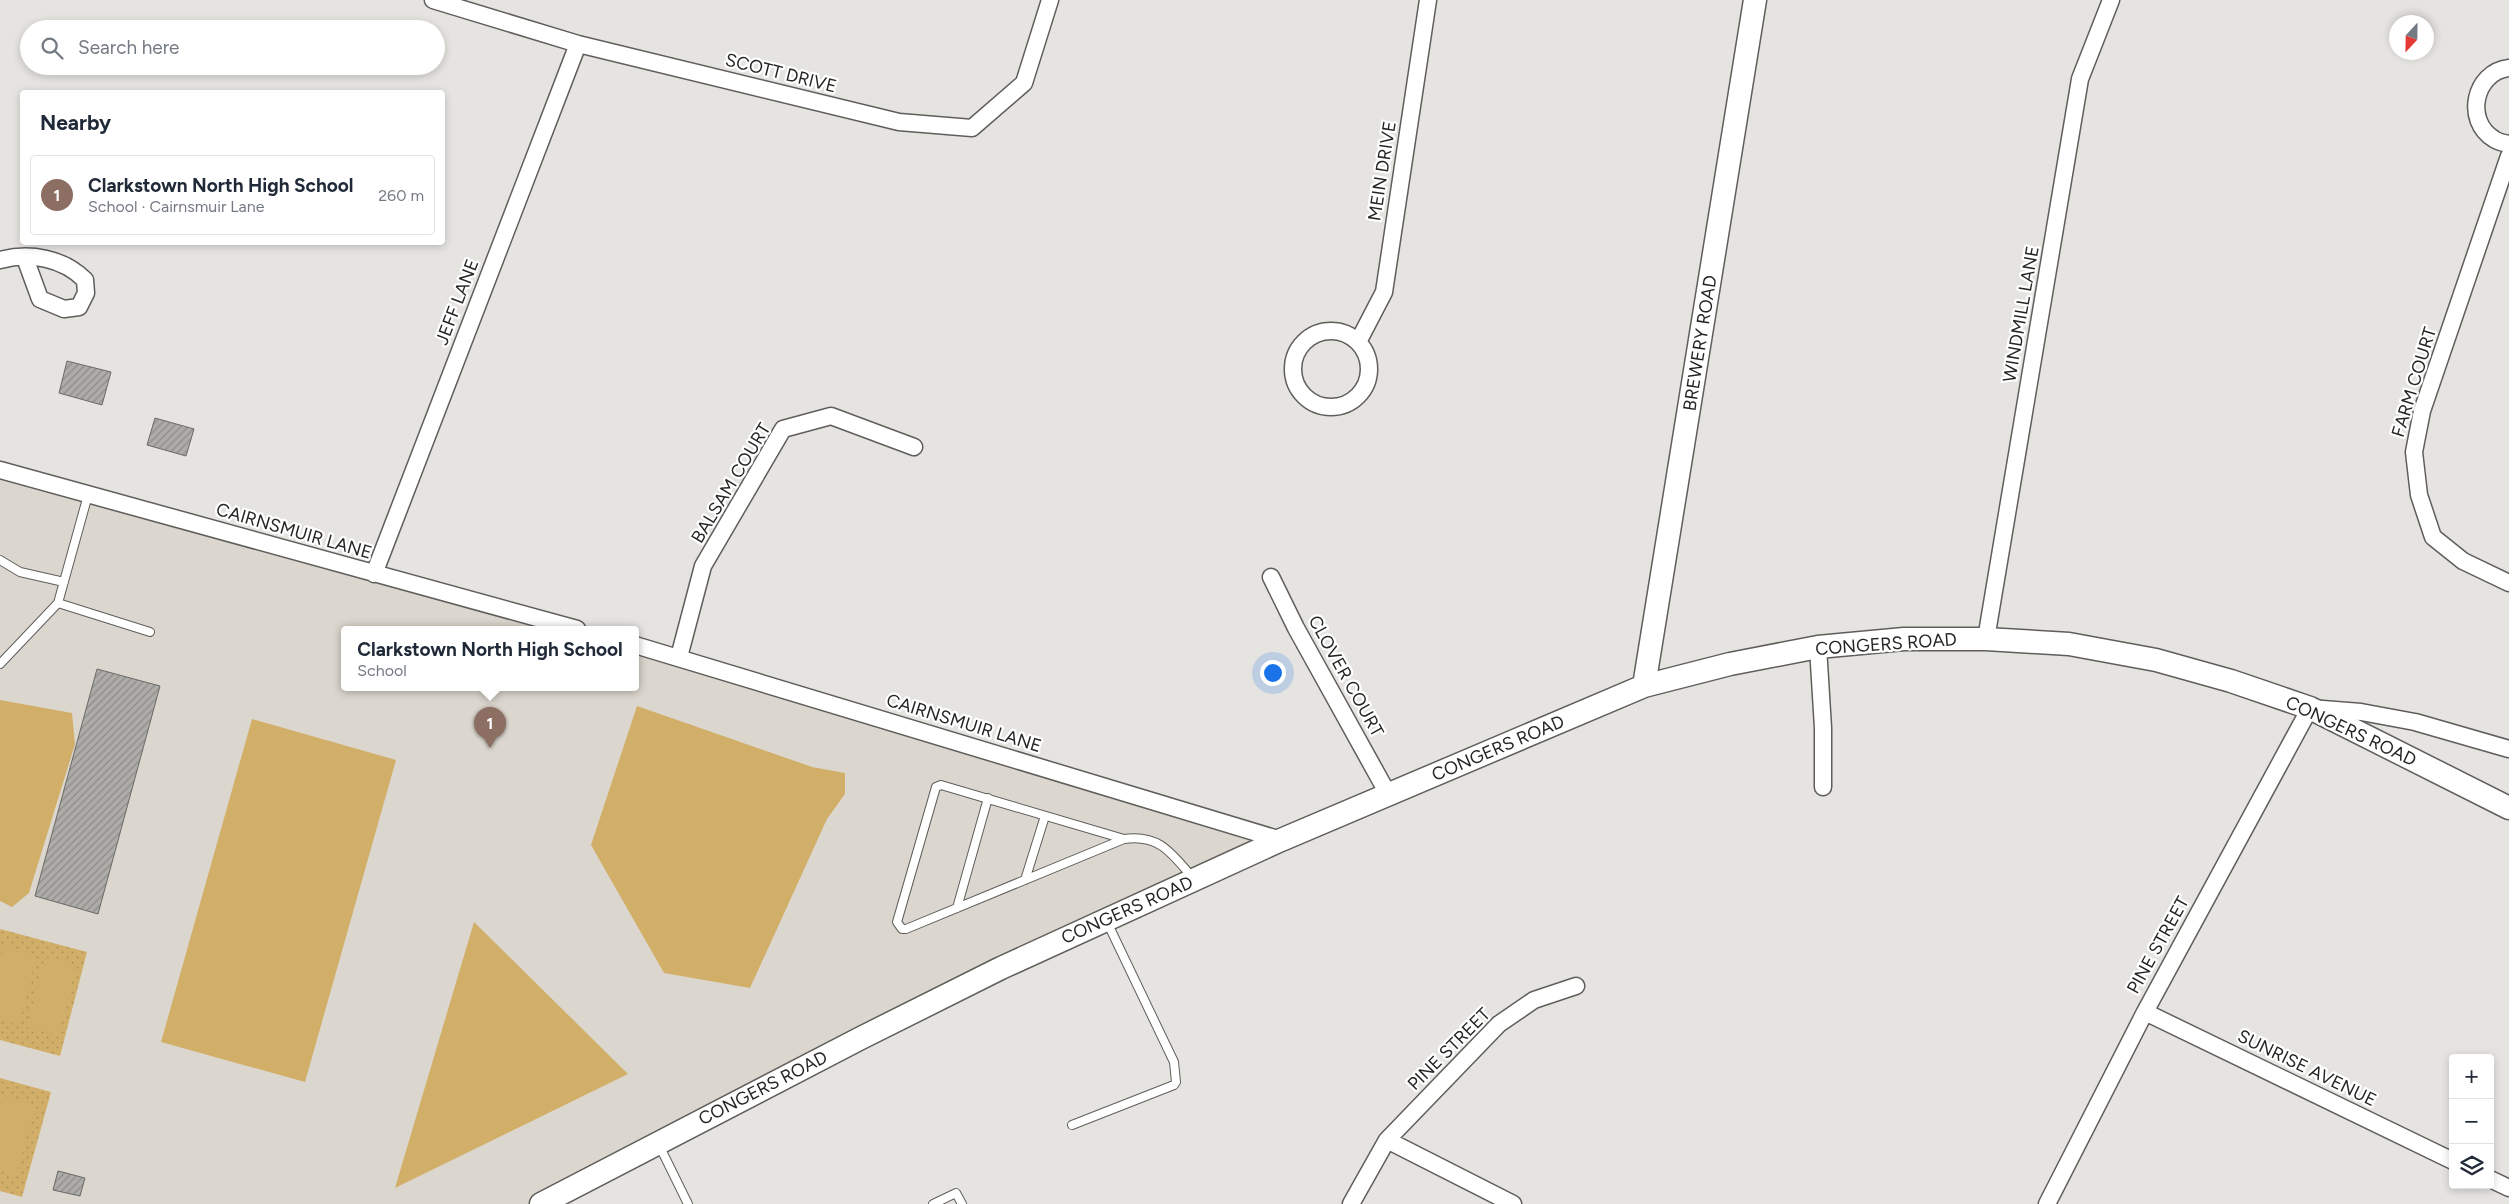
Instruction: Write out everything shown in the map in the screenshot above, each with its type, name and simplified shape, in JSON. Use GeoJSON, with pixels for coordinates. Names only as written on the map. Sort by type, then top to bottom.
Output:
{"type":"FeatureCollection","features":[{"type":"Feature","properties":{"kind":"street","name":"SCOTT DRIVE"},"geometry":{"type":"LineString","coordinates":[[433,0],[578,44],[899,122],[972,128],[1024,83],[1050,0]]}},
{"type":"Feature","properties":{"kind":"street","name":"MEIN DRIVE"},"geometry":{"type":"LineString","coordinates":[[1358,342],[1384,292],[1428,0]]}},
{"type":"Feature","properties":{"kind":"street","name":"BREWERY ROAD"},"geometry":{"type":"LineString","coordinates":[[1644,686],[1755,0]]}},
{"type":"Feature","properties":{"kind":"street","name":"WINDMILL LANE"},"geometry":{"type":"LineString","coordinates":[[1986,639],[2080,79],[2111,0]]}},
{"type":"Feature","properties":{"kind":"street","name":"JEFF LANE"},"geometry":{"type":"LineString","coordinates":[[374,574],[578,44]]}},
{"type":"Feature","properties":{"kind":"street"},"geometry":{"type":"LineString","coordinates":[[2509,68],[2494,73],[2484,82],[2477,94],[2476,108],[2478,119],[2484,131],[2494,140],[2509,144]]}},
{"type":"Feature","properties":{"kind":"street","name":"FARM COURT"},"geometry":{"type":"LineString","coordinates":[[2509,156],[2422,411],[2414,452],[2419,495],[2433,537],[2463,561],[2509,582]]}},
{"type":"Feature","properties":{"kind":"street"},"geometry":{"type":"LineString","coordinates":[[0,260],[13,257],[25,258]]}},
{"type":"Feature","properties":{"kind":"street"},"geometry":{"type":"LineString","coordinates":[[1324,331],[1336,331],[1348,335],[1358,342],[1366,352],[1369,364],[1368,377],[1364,388],[1356,398],[1345,404],[1332,406],[1320,405],[1309,399],[1297,384],[1293,366],[1296,354],[1302,344],[1312,336],[1324,331]]}},
{"type":"Feature","properties":{"kind":"street","name":"BALSAM COURT"},"geometry":{"type":"LineString","coordinates":[[679,657],[703,566],[783,429],[831,416],[914,448]]}},
{"type":"Feature","properties":{"kind":"street","name":"CAIRNSMUIR LANE"},"geometry":{"type":"LineString","coordinates":[[0,470],[566,626]]}},
{"type":"Feature","properties":{"kind":"street","name":"CLOVER COURT"},"geometry":{"type":"LineString","coordinates":[[1271,577],[1296,628],[1388,794]]}},
{"type":"Feature","properties":{"kind":"street","name":"CONGERS ROAD"},"geometry":{"type":"LineString","coordinates":[[541,1204],[939,998],[1281,840],[1644,686],[1730,664],[1818,647],[1904,639],[1986,639],[2069,644],[2156,660],[2231,681],[2310,708],[2509,808]]}},
{"type":"Feature","properties":{"kind":"street","name":"CAIRNSMUIR LANE"},"geometry":{"type":"LineString","coordinates":[[639,646],[1281,840]]}},
{"type":"Feature","properties":{"kind":"street"},"geometry":{"type":"LineString","coordinates":[[1818,647],[1823,728],[1823,787]]}},
{"type":"Feature","properties":{"kind":"street"},"geometry":{"type":"LineString","coordinates":[[2310,708],[2362,712],[2415,722],[2509,749]]}},
{"type":"Feature","properties":{"kind":"street","name":"PINE STREET"},"geometry":{"type":"LineString","coordinates":[[2047,1204],[2145,1012],[2310,708]]}},
{"type":"Feature","properties":{"kind":"street","name":"PINE STREET"},"geometry":{"type":"LineString","coordinates":[[1352,1204],[1387,1140],[1499,1024],[1534,1000],[1576,986]]}},
{"type":"Feature","properties":{"kind":"street","name":"SUNRISE AVENUE"},"geometry":{"type":"LineString","coordinates":[[2145,1012],[2449,1158]]}},
{"type":"Feature","properties":{"kind":"street"},"geometry":{"type":"LineString","coordinates":[[1387,1140],[1513,1204]]}},
{"type":"Feature","properties":{"kind":"street"},"geometry":{"type":"LineString","coordinates":[[2494,1181],[2509,1188]]}},
{"type":"Feature","properties":{"kind":"lane"},"geometry":{"type":"LineString","coordinates":[[0,664],[58,604],[88,495]]}},
{"type":"Feature","properties":{"kind":"lane"},"geometry":{"type":"LineString","coordinates":[[0,560],[20,572],[64,582]]}},
{"type":"Feature","properties":{"kind":"lane"},"geometry":{"type":"LineString","coordinates":[[58,604],[150,632]]}},
{"type":"Feature","properties":{"kind":"lane"},"geometry":{"type":"LineString","coordinates":[[1124,839],[988,798],[941,785],[936,786],[897,922],[902,929],[906,929],[1124,839],[1139,837],[1164,846],[1194,880]]}},
{"type":"Feature","properties":{"kind":"lane"},"geometry":{"type":"LineString","coordinates":[[957,908],[988,798]]}},
{"type":"Feature","properties":{"kind":"lane"},"geometry":{"type":"LineString","coordinates":[[1025,880],[1045,816]]}},
{"type":"Feature","properties":{"kind":"lane"},"geometry":{"type":"LineString","coordinates":[[1072,1126],[1174,1085],[1176,1082],[1174,1062],[1106,920]]}},
{"type":"Feature","properties":{"kind":"lane"},"geometry":{"type":"LineString","coordinates":[[658,1143],[688,1204]]}},
{"type":"Feature","properties":{"kind":"lane"},"geometry":{"type":"LineString","coordinates":[[932,1204],[956,1194],[962,1204]]}},
{"type":"Feature","properties":{"kind":"shaded area"},"geometry":{"type":"Polygon","coordinates":[[[0,471],[566,626],[341,626],[341,691],[639,691],[639,646],[1281,840],[541,1204],[0,1204],[0,471]]]}},
{"type":"Feature","properties":{"kind":"shaded area"},"geometry":{"type":"Polygon","coordinates":[[[0,700],[72,713],[75,744],[29,893],[12,907],[0,901],[0,700]]]}},
{"type":"Feature","properties":{"kind":"shaded area"},"geometry":{"type":"Polygon","coordinates":[[[637,706],[812,767],[845,773],[845,794],[827,819],[750,988],[664,973],[591,845],[637,706]]]}},
{"type":"Feature","properties":{"kind":"shaded area"},"geometry":{"type":"Polygon","coordinates":[[[252,719],[396,760],[305,1082],[161,1042],[252,719]]]}},
{"type":"Feature","properties":{"kind":"shaded area"},"geometry":{"type":"Polygon","coordinates":[[[474,922],[628,1074],[395,1188],[474,922]]]}},
{"type":"Feature","properties":{"kind":"shaded area"},"geometry":{"type":"Polygon","coordinates":[[[0,929],[87,952],[60,1056],[0,1040],[0,929]]]}},
{"type":"Feature","properties":{"kind":"shaded area"},"geometry":{"type":"Polygon","coordinates":[[[4,946],[37,955],[19,1024],[0,1019],[0,963],[4,946]]]}},
{"type":"Feature","properties":{"kind":"shaded area"},"geometry":{"type":"Polygon","coordinates":[[[45,957],[77,965],[58,1035],[27,1027],[45,957]]]}},
{"type":"Feature","properties":{"kind":"shaded area"},"geometry":{"type":"Polygon","coordinates":[[[0,1078],[51,1092],[22,1197],[0,1191],[0,1078]]]}},
{"type":"Feature","properties":{"kind":"shaded area"},"geometry":{"type":"Polygon","coordinates":[[[3,1096],[36,1105],[16,1175],[0,1171],[0,1106],[3,1096]]]}},
{"type":"Feature","properties":{"kind":"building"},"geometry":{"type":"Polygon","coordinates":[[[67,361],[111,372],[102,405],[59,393],[67,361]]]}},
{"type":"Feature","properties":{"kind":"building"},"geometry":{"type":"Polygon","coordinates":[[[155,418],[194,429],[186,456],[147,445],[155,418]]]}},
{"type":"Feature","properties":{"kind":"building"},"geometry":{"type":"Polygon","coordinates":[[[97,669],[160,686],[98,914],[35,896],[97,669]]]}},
{"type":"Feature","properties":{"kind":"building"},"geometry":{"type":"Polygon","coordinates":[[[58,1171],[85,1178],[80,1196],[53,1190],[58,1171]]]}},
{"type":"Feature","properties":{"kind":"place","name":"Clarkstown North High School"},"geometry":{"type":"Point","coordinates":[490,748]}}]}
